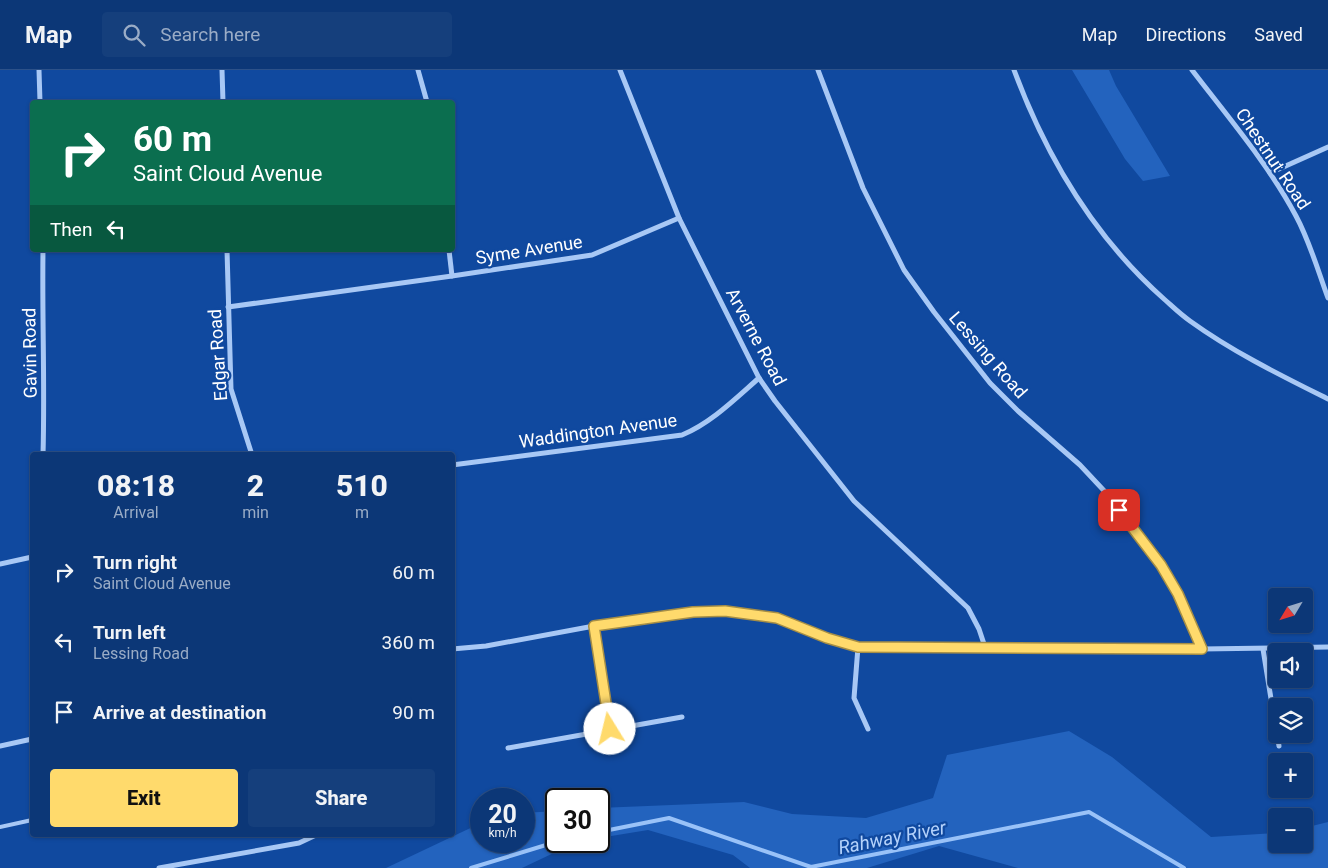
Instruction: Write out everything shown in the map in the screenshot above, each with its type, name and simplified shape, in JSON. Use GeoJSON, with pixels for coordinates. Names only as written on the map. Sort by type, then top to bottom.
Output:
{"type":"FeatureCollection","features":[{"type":"Feature","properties":{"kind":"street"},"geometry":{"type":"LineString","coordinates":[[39,70],[40,100]]}},
{"type":"Feature","properties":{"kind":"street"},"geometry":{"type":"LineString","coordinates":[[222,70],[223,100]]}},
{"type":"Feature","properties":{"kind":"street"},"geometry":{"type":"LineString","coordinates":[[418,70],[426,100]]}},
{"type":"Feature","properties":{"kind":"street","name":"Arverne Road"},"geometry":{"type":"LineString","coordinates":[[620,70],[679,218],[759,378],[854,501],[968,608],[979,629],[984,647]]}},
{"type":"Feature","properties":{"kind":"street","name":"Lessing Road"},"geometry":{"type":"LineString","coordinates":[[818,70],[862,188],[904,270],[934,312],[990,383],[1018,411],[1080,465],[1109,496],[1161,565],[1178,594],[1202,649]]}},
{"type":"Feature","properties":{"kind":"street"},"geometry":{"type":"LineString","coordinates":[[1014,70],[1031,112],[1058,168],[1077,198],[1124,261],[1168,302],[1202,330],[1263,367],[1328,399]]}},
{"type":"Feature","properties":{"kind":"street","name":"Chestnut Road"},"geometry":{"type":"LineString","coordinates":[[1192,70],[1270,173],[1295,214],[1305,234],[1328,298]]}},
{"type":"Feature","properties":{"kind":"street"},"geometry":{"type":"LineString","coordinates":[[1270,173],[1328,148]]}},
{"type":"Feature","properties":{"kind":"street","name":"Syme Avenue"},"geometry":{"type":"LineString","coordinates":[[228,307],[592,255],[679,218]]}},
{"type":"Feature","properties":{"kind":"street","name":"Gavin Road"},"geometry":{"type":"LineString","coordinates":[[43,252],[44,452]]}},
{"type":"Feature","properties":{"kind":"street","name":"Edgar Road"},"geometry":{"type":"LineString","coordinates":[[227,252],[231,389],[251,452]]}},
{"type":"Feature","properties":{"kind":"street"},"geometry":{"type":"LineString","coordinates":[[449,252],[452,276]]}},
{"type":"Feature","properties":{"kind":"street","name":"Waddington Avenue"},"geometry":{"type":"LineString","coordinates":[[455,465],[682,435],[709,420],[759,378]]}},
{"type":"Feature","properties":{"kind":"street"},"geometry":{"type":"LineString","coordinates":[[0,564],[30,557]]}},
{"type":"Feature","properties":{"kind":"street"},"geometry":{"type":"LineString","coordinates":[[455,649],[486,646],[594,626],[693,612],[725,611],[777,618],[827,638],[858,647],[1202,649],[1328,647]]}},
{"type":"Feature","properties":{"kind":"street"},"geometry":{"type":"LineString","coordinates":[[594,626],[610,729]]}},
{"type":"Feature","properties":{"kind":"street"},"geometry":{"type":"LineString","coordinates":[[858,647],[854,698],[868,728]]}},
{"type":"Feature","properties":{"kind":"street"},"geometry":{"type":"LineString","coordinates":[[1262,649],[1271,698]]}},
{"type":"Feature","properties":{"kind":"street"},"geometry":{"type":"LineString","coordinates":[[508,748],[682,717]]}},
{"type":"Feature","properties":{"kind":"street"},"geometry":{"type":"LineString","coordinates":[[0,746],[30,739]]}},
{"type":"Feature","properties":{"kind":"street"},"geometry":{"type":"LineString","coordinates":[[159,868],[298,843],[312,837]]}},
{"type":"Feature","properties":{"kind":"lane"},"geometry":{"type":"LineString","coordinates":[[0,827],[30,820]]}},
{"type":"Feature","properties":{"kind":"shaded area"},"geometry":{"type":"Polygon","coordinates":[[[1072,70],[1109,70],[1116,86],[1170,176],[1143,181],[1125,159],[1072,70]]]}},
{"type":"Feature","properties":{"kind":"shaded area"},"geometry":{"type":"Polygon","coordinates":[[[1069,731],[1112,757],[1211,837],[1268,833],[1268,853],[1313,853],[1313,826],[1328,822],[1328,868],[1018,868],[939,846],[867,868],[750,868],[733,855],[648,830],[610,836],[610,808],[744,802],[792,814],[866,818],[933,798],[947,755],[1069,731]]]}},
{"type":"Feature","properties":{"kind":"shaded area"},"geometry":{"type":"Polygon","coordinates":[[[535,812],[545,812],[545,853],[554,853],[522,868],[386,868],[455,837],[470,828],[470,853],[535,853],[535,812]]]}},
{"type":"Feature","properties":{"kind":"waterway","name":"Rahway River"},"geometry":{"type":"LineString","coordinates":[[610,830],[669,818],[811,867],[1089,812],[1184,868]]}},
{"type":"Feature","properties":{"kind":"waterway","name":"Rahway River"},"geometry":{"type":"LineString","coordinates":[[471,868],[545,845]]}},
{"type":"Feature","properties":{"kind":"route"},"geometry":{"type":"LineString","coordinates":[[610,729],[594,626],[693,612],[725,611],[777,618],[827,638],[858,647],[1202,649],[1178,594],[1161,565],[1119,510]]}}]}
